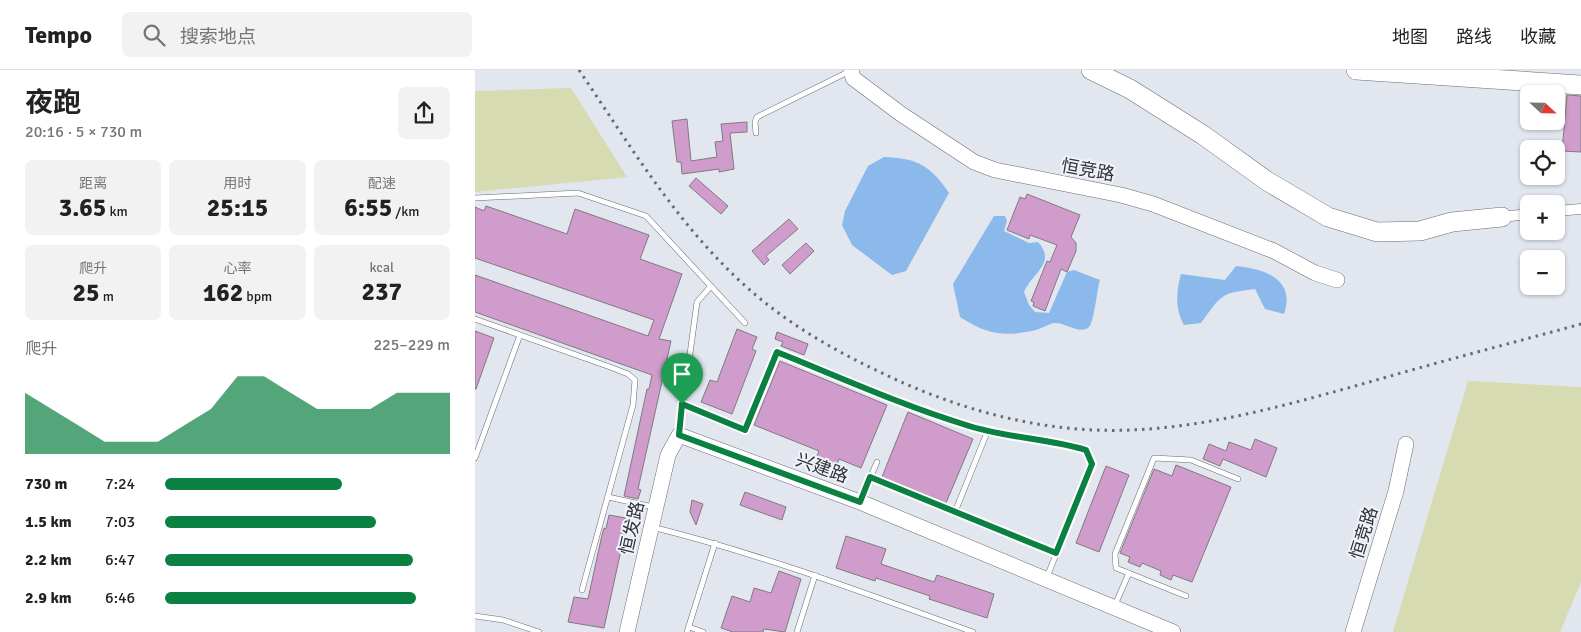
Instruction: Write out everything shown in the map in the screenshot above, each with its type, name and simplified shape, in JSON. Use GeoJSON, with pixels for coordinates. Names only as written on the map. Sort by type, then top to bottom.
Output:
{"type":"FeatureCollection","features":[{"type":"Feature","properties":{"kind":"highway"},"geometry":{"type":"LineString","coordinates":[[1091,70],[1130,89],[1203,135],[1267,182],[1328,217],[1377,232],[1420,231],[1452,222],[1503,217]]}},
{"type":"Feature","properties":{"kind":"highway"},"geometry":{"type":"LineString","coordinates":[[1356,70],[1581,85]]}},
{"type":"Feature","properties":{"kind":"street","name":"恒竞路"},"geometry":{"type":"LineString","coordinates":[[851,70],[853,78],[901,114],[974,162],[995,170],[1121,195],[1153,204],[1274,250],[1315,273],[1337,280]]}},
{"type":"Feature","properties":{"kind":"street"},"geometry":{"type":"LineString","coordinates":[[1565,210],[1581,209]]}},
{"type":"Feature","properties":{"kind":"street"},"geometry":{"type":"LineString","coordinates":[[1503,217],[1520,215]]}},
{"type":"Feature","properties":{"kind":"street","name":"兴建路"},"geometry":{"type":"LineString","coordinates":[[679,435],[860,502],[1173,632]]}},
{"type":"Feature","properties":{"kind":"street","name":"恒发路"},"geometry":{"type":"LineString","coordinates":[[627,632],[668,455],[679,435]]}},
{"type":"Feature","properties":{"kind":"street","name":"恒竞路"},"geometry":{"type":"LineString","coordinates":[[1353,632],[1396,491],[1406,444]]}},
{"type":"Feature","properties":{"kind":"lane"},"geometry":{"type":"LineString","coordinates":[[756,134],[755,122],[757,117],[851,70]]}},
{"type":"Feature","properties":{"kind":"lane"},"geometry":{"type":"LineString","coordinates":[[475,198],[578,193],[645,216],[745,323]]}},
{"type":"Feature","properties":{"kind":"lane"},"geometry":{"type":"LineString","coordinates":[[679,435],[697,302],[711,286]]}},
{"type":"Feature","properties":{"kind":"lane"},"geometry":{"type":"LineString","coordinates":[[475,319],[610,367],[628,374],[635,380],[633,405],[582,590]]}},
{"type":"Feature","properties":{"kind":"lane"},"geometry":{"type":"LineString","coordinates":[[475,458],[520,335]]}},
{"type":"Feature","properties":{"kind":"lane"},"geometry":{"type":"LineString","coordinates":[[682,404],[745,430],[777,352],[892,399],[967,426],[1061,442],[1086,450],[1092,464],[1045,579]]}},
{"type":"Feature","properties":{"kind":"lane"},"geometry":{"type":"LineString","coordinates":[[955,512],[988,430]]}},
{"type":"Feature","properties":{"kind":"lane"},"geometry":{"type":"LineString","coordinates":[[1186,596],[1116,568],[1115,554],[1154,458],[1191,460],[1238,479]]}},
{"type":"Feature","properties":{"kind":"lane"},"geometry":{"type":"LineString","coordinates":[[860,502],[877,462]]}},
{"type":"Feature","properties":{"kind":"lane"},"geometry":{"type":"LineString","coordinates":[[870,477],[1056,553]]}},
{"type":"Feature","properties":{"kind":"lane"},"geometry":{"type":"LineString","coordinates":[[608,497],[656,508]]}},
{"type":"Feature","properties":{"kind":"lane"},"geometry":{"type":"LineString","coordinates":[[651,527],[715,543],[815,575],[973,632]]}},
{"type":"Feature","properties":{"kind":"lane"},"geometry":{"type":"LineString","coordinates":[[703,632],[688,630],[715,543]]}},
{"type":"Feature","properties":{"kind":"lane"},"geometry":{"type":"LineString","coordinates":[[1114,608],[1129,573]]}},
{"type":"Feature","properties":{"kind":"lane"},"geometry":{"type":"LineString","coordinates":[[797,632],[815,575]]}},
{"type":"Feature","properties":{"kind":"lane"},"geometry":{"type":"LineString","coordinates":[[475,616],[503,620],[537,632]]}},
{"type":"Feature","properties":{"kind":"green space"},"geometry":{"type":"Polygon","coordinates":[[[571,88],[627,177],[475,192],[475,91],[571,88]]]}},
{"type":"Feature","properties":{"kind":"green space"},"geometry":{"type":"Polygon","coordinates":[[[1468,381],[1581,387],[1581,582],[1560,632],[1393,632],[1468,381]]]}},
{"type":"Feature","properties":{"kind":"water"},"geometry":{"type":"Polygon","coordinates":[[[884,157],[906,159],[922,165],[936,176],[949,193],[906,271],[892,275],[852,245],[842,225],[845,211],[868,166],[884,157]]]}},
{"type":"Feature","properties":{"kind":"water"},"geometry":{"type":"Polygon","coordinates":[[[994,216],[1005,216],[1007,221],[1004,231],[1029,243],[1038,242],[1043,249],[1044,262],[1024,292],[1029,305],[1035,312],[1049,313],[1067,272],[1074,270],[1100,280],[1094,314],[1088,328],[1080,330],[1054,323],[1036,330],[1005,334],[979,328],[960,317],[953,284],[994,216]]]}},
{"type":"Feature","properties":{"kind":"water"},"geometry":{"type":"Polygon","coordinates":[[[1236,266],[1267,273],[1282,284],[1286,292],[1287,302],[1284,314],[1265,309],[1255,289],[1235,292],[1223,297],[1201,323],[1184,325],[1179,313],[1177,300],[1181,274],[1225,280],[1236,266]]]}},
{"type":"Feature","properties":{"kind":"building"},"geometry":{"type":"Polygon","coordinates":[[[1567,95],[1581,96],[1581,152],[1565,151],[1565,140],[1563,140],[1567,95]]]}},
{"type":"Feature","properties":{"kind":"building"},"geometry":{"type":"Polygon","coordinates":[[[687,119],[691,161],[717,157],[715,142],[723,141],[721,124],[747,122],[747,132],[730,133],[734,169],[719,172],[719,169],[682,174],[681,162],[677,162],[672,121],[687,119]]]}},
{"type":"Feature","properties":{"kind":"building"},"geometry":{"type":"Polygon","coordinates":[[[696,178],[728,206],[721,214],[689,186],[696,178]]]}},
{"type":"Feature","properties":{"kind":"building"},"geometry":{"type":"Polygon","coordinates":[[[1027,194],[1080,215],[1071,237],[1076,243],[1076,251],[1067,272],[1061,269],[1045,311],[1033,306],[1034,302],[1031,301],[1047,261],[1050,262],[1057,245],[1030,235],[1029,239],[1007,230],[1020,197],[1025,199],[1027,194]]]}},
{"type":"Feature","properties":{"kind":"building"},"geometry":{"type":"Polygon","coordinates":[[[486,206],[567,234],[575,209],[649,235],[640,259],[682,274],[659,339],[671,341],[638,489],[641,490],[638,499],[624,496],[647,389],[649,389],[652,375],[475,312],[475,275],[648,336],[654,320],[475,258],[475,207],[484,211],[486,206]]]}},
{"type":"Feature","properties":{"kind":"building"},"geometry":{"type":"Polygon","coordinates":[[[789,219],[798,229],[766,256],[769,260],[764,265],[752,251],[789,219]]]}},
{"type":"Feature","properties":{"kind":"building"},"geometry":{"type":"Polygon","coordinates":[[[806,243],[814,251],[790,274],[782,265],[806,243]]]}},
{"type":"Feature","properties":{"kind":"building"},"geometry":{"type":"Polygon","coordinates":[[[737,329],[757,337],[752,349],[756,351],[732,414],[701,402],[710,380],[717,382],[737,329]]]}},
{"type":"Feature","properties":{"kind":"building"},"geometry":{"type":"Polygon","coordinates":[[[475,331],[494,338],[476,389],[475,389],[475,331]]]}},
{"type":"Feature","properties":{"kind":"building"},"geometry":{"type":"Polygon","coordinates":[[[777,332],[808,344],[804,355],[781,346],[783,342],[775,339],[777,332]]]}},
{"type":"Feature","properties":{"kind":"building"},"geometry":{"type":"Polygon","coordinates":[[[780,361],[887,405],[861,468],[839,459],[836,467],[816,458],[819,451],[754,425],[780,361]]]}},
{"type":"Feature","properties":{"kind":"building"},"geometry":{"type":"Polygon","coordinates":[[[908,412],[973,439],[946,503],[882,477],[908,412]]]}},
{"type":"Feature","properties":{"kind":"building"},"geometry":{"type":"Polygon","coordinates":[[[1255,439],[1277,448],[1266,477],[1223,459],[1220,466],[1203,459],[1209,444],[1226,451],[1229,442],[1251,450],[1255,439]]]}},
{"type":"Feature","properties":{"kind":"building"},"geometry":{"type":"Polygon","coordinates":[[[1176,465],[1231,487],[1192,582],[1173,575],[1171,580],[1160,575],[1161,571],[1142,563],[1140,567],[1128,562],[1130,557],[1120,553],[1154,469],[1172,476],[1176,465]]]}},
{"type":"Feature","properties":{"kind":"building"},"geometry":{"type":"Polygon","coordinates":[[[1106,466],[1129,475],[1099,552],[1076,543],[1106,466]]]}},
{"type":"Feature","properties":{"kind":"building"},"geometry":{"type":"Polygon","coordinates":[[[745,492],[786,507],[782,520],[740,505],[745,492]]]}},
{"type":"Feature","properties":{"kind":"building"},"geometry":{"type":"Polygon","coordinates":[[[692,500],[703,504],[696,525],[690,512],[692,500]]]}},
{"type":"Feature","properties":{"kind":"building"},"geometry":{"type":"Polygon","coordinates":[[[609,515],[626,518],[623,532],[625,532],[604,628],[568,622],[574,597],[588,599],[602,535],[604,528],[606,529],[609,515]]]}},
{"type":"Feature","properties":{"kind":"building"},"geometry":{"type":"Polygon","coordinates":[[[846,536],[886,549],[881,564],[934,582],[937,575],[994,594],[987,618],[929,599],[930,596],[876,578],[875,581],[836,568],[846,536]]]}},
{"type":"Feature","properties":{"kind":"building"},"geometry":{"type":"Polygon","coordinates":[[[779,571],[801,579],[785,632],[764,629],[763,632],[733,632],[721,628],[732,596],[750,602],[754,588],[771,593],[779,571]]]}},
{"type":"Feature","properties":{"kind":"railway"},"geometry":{"type":"LineString","coordinates":[[579,70],[635,154],[674,208],[717,258],[757,296],[808,333],[863,364],[933,395],[1012,419],[1067,428],[1094,430],[1165,428],[1200,423],[1305,400],[1581,324]]}},
{"type":"Feature","properties":{"kind":"route"},"geometry":{"type":"LineString","coordinates":[[777,352],[892,399],[967,426],[1013,436],[1061,442],[1086,450],[1092,464],[1056,553],[870,477],[860,502],[679,435],[682,404],[745,430],[777,352]]}}]}
